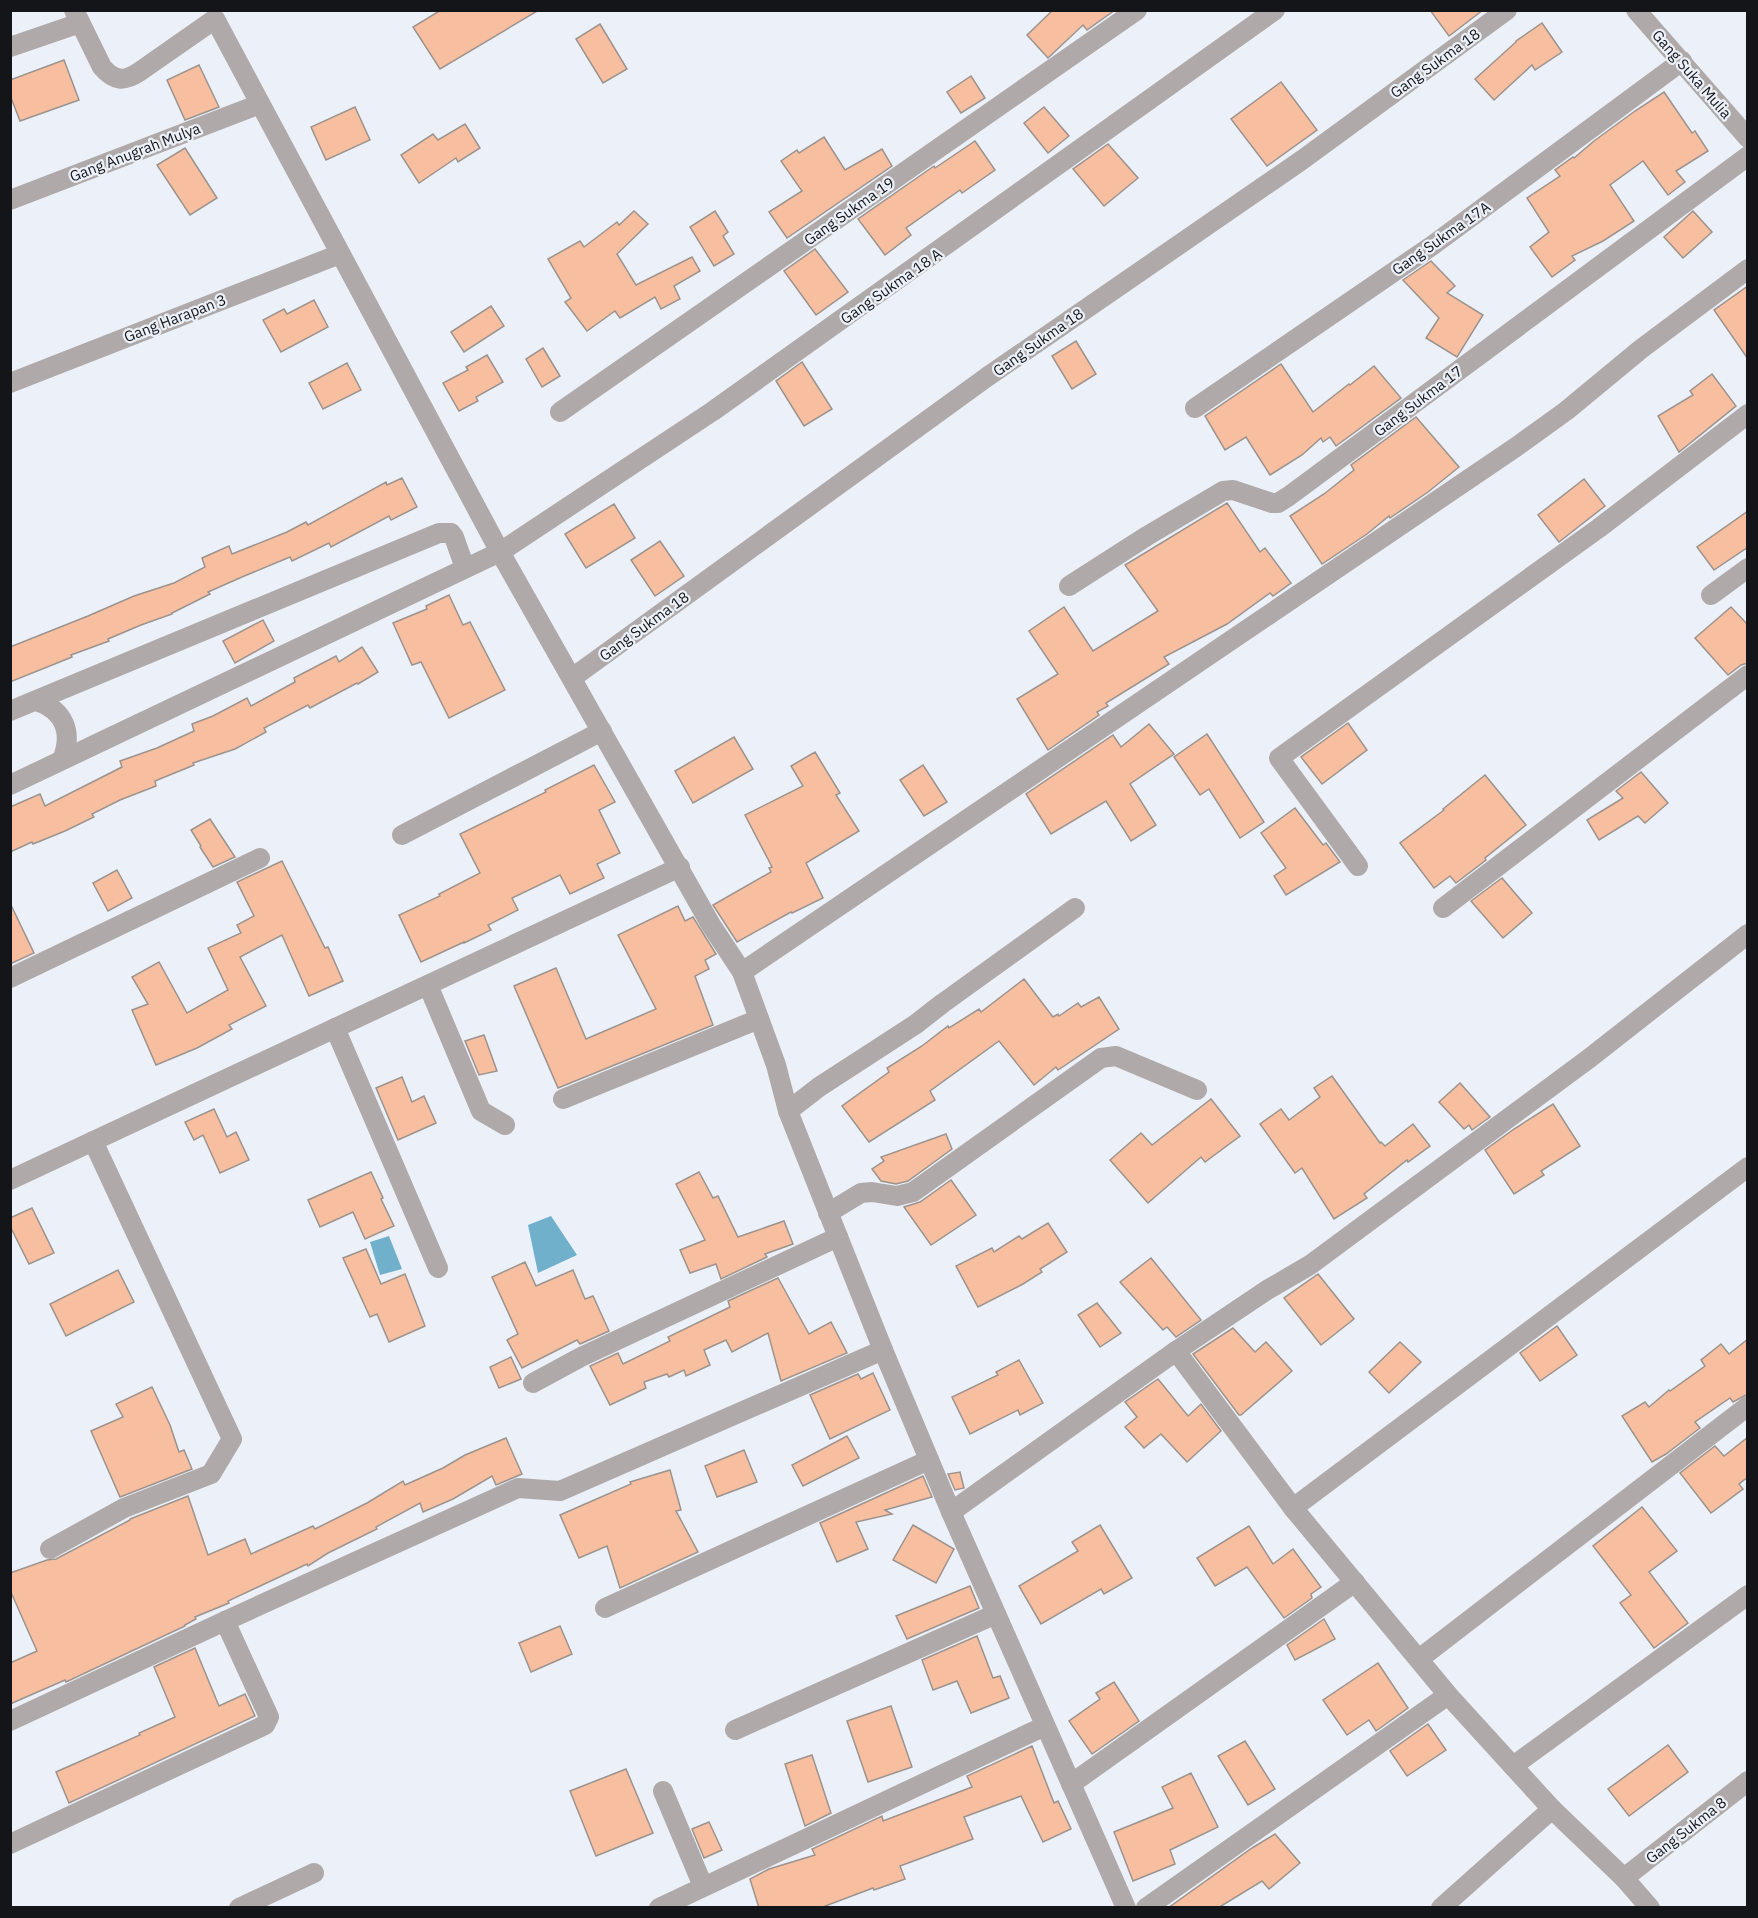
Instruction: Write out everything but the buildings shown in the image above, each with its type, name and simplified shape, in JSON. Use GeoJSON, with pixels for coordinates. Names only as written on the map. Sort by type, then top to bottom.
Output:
{"type":"FeatureCollection","features":[{"type":"Feature","properties":{"kind":"street","name":"Gang Sukma 19"},"geometry":{"type":"LineString","coordinates":[[560,412],[1137,10]]}},
{"type":"Feature","properties":{"kind":"street","name":"Gang Sukma 18 A"},"geometry":{"type":"LineString","coordinates":[[11,784],[500,552],[722,405],[1275,10]]}},
{"type":"Feature","properties":{"kind":"street","name":"Gang Sukma 18"},"geometry":{"type":"LineString","coordinates":[[572,678],[987,377],[1302,160],[1507,10]]}},
{"type":"Feature","properties":{"kind":"street","name":"Gang Suka Mulia"},"geometry":{"type":"LineString","coordinates":[[1636,10],[1748,138]]}},
{"type":"Feature","properties":{"kind":"street"},"geometry":{"type":"LineString","coordinates":[[10,47],[77,17],[108,75],[119,79],[130,78],[221,15],[260,104],[500,552],[711,925],[741,972],[776,1065],[788,1111],[883,1350],[951,1512],[1126,1908]]}},
{"type":"Feature","properties":{"kind":"street","name":"Gang Sukma 17A"},"geometry":{"type":"LineString","coordinates":[[1195,408],[1433,244],[1682,61]]}},
{"type":"Feature","properties":{"kind":"street","name":"Gang Anugrah Mulya"},"geometry":{"type":"LineString","coordinates":[[10,200],[260,104]]}},
{"type":"Feature","properties":{"kind":"street","name":"Gang Sukma 17"},"geometry":{"type":"LineString","coordinates":[[1069,586],[1222,491],[1233,490],[1272,503],[1289,496],[1748,156]]}},
{"type":"Feature","properties":{"kind":"street","name":"Gang Harapan 3"},"geometry":{"type":"LineString","coordinates":[[10,383],[340,254]]}},
{"type":"Feature","properties":{"kind":"street"},"geometry":{"type":"LineString","coordinates":[[741,972],[1516,447],[1566,411],[1641,349],[1748,269]]}},
{"type":"Feature","properties":{"kind":"street"},"geometry":{"type":"LineString","coordinates":[[1358,866],[1279,758],[1599,528],[1748,414]]}},
{"type":"Feature","properties":{"kind":"street"},"geometry":{"type":"LineString","coordinates":[[10,711],[439,533],[451,533],[454,537],[465,568]]}},
{"type":"Feature","properties":{"kind":"street"},"geometry":{"type":"LineString","coordinates":[[1711,595],[1748,568]]}},
{"type":"Feature","properties":{"kind":"street"},"geometry":{"type":"LineString","coordinates":[[1443,908],[1748,675]]}},
{"type":"Feature","properties":{"kind":"street"},"geometry":{"type":"LineString","coordinates":[[37,701],[50,705],[65,725],[67,743],[62,760]]}},
{"type":"Feature","properties":{"kind":"street"},"geometry":{"type":"LineString","coordinates":[[402,835],[602,731]]}},
{"type":"Feature","properties":{"kind":"street"},"geometry":{"type":"LineString","coordinates":[[10,978],[260,858]]}},
{"type":"Feature","properties":{"kind":"street"},"geometry":{"type":"LineString","coordinates":[[10,1180],[680,867]]}},
{"type":"Feature","properties":{"kind":"street"},"geometry":{"type":"LineString","coordinates":[[788,1111],[819,1087],[916,1024],[1075,908]]}},
{"type":"Feature","properties":{"kind":"street"},"geometry":{"type":"LineString","coordinates":[[951,1512],[1176,1351],[1267,1290],[1310,1265],[1587,1060],[1748,934]]}},
{"type":"Feature","properties":{"kind":"street"},"geometry":{"type":"LineString","coordinates":[[428,985],[481,1111],[505,1125]]}},
{"type":"Feature","properties":{"kind":"street"},"geometry":{"type":"LineString","coordinates":[[563,1099],[759,1019]]}},
{"type":"Feature","properties":{"kind":"street"},"geometry":{"type":"LineString","coordinates":[[335,1028],[438,1268]]}},
{"type":"Feature","properties":{"kind":"street"},"geometry":{"type":"LineString","coordinates":[[828,1213],[861,1193],[872,1192],[897,1196],[913,1192],[1101,1058],[1116,1056],[1197,1090]]}},
{"type":"Feature","properties":{"kind":"street"},"geometry":{"type":"LineString","coordinates":[[50,1549],[124,1508],[211,1474],[232,1439],[93,1141]]}},
{"type":"Feature","properties":{"kind":"street"},"geometry":{"type":"LineString","coordinates":[[1293,1508],[1748,1167]]}},
{"type":"Feature","properties":{"kind":"street"},"geometry":{"type":"LineString","coordinates":[[533,1383],[581,1357],[838,1237]]}},
{"type":"Feature","properties":{"kind":"street"},"geometry":{"type":"LineString","coordinates":[[10,1721],[518,1488],[560,1491],[883,1350]]}},
{"type":"Feature","properties":{"kind":"street"},"geometry":{"type":"LineString","coordinates":[[1176,1351],[1293,1508],[1448,1695],[1552,1809],[1624,1878],[1649,1907]]}},
{"type":"Feature","properties":{"kind":"street"},"geometry":{"type":"LineString","coordinates":[[1419,1659],[1748,1406]]}},
{"type":"Feature","properties":{"kind":"street"},"geometry":{"type":"LineString","coordinates":[[605,1608],[929,1460]]}},
{"type":"Feature","properties":{"kind":"street"},"geometry":{"type":"LineString","coordinates":[[1071,1784],[1355,1582]]}},
{"type":"Feature","properties":{"kind":"street"},"geometry":{"type":"LineString","coordinates":[[1513,1766],[1748,1595]]}},
{"type":"Feature","properties":{"kind":"street"},"geometry":{"type":"LineString","coordinates":[[735,1730],[996,1614]]}},
{"type":"Feature","properties":{"kind":"street"},"geometry":{"type":"LineString","coordinates":[[10,1844],[265,1725],[269,1717],[225,1621]]}},
{"type":"Feature","properties":{"kind":"street"},"geometry":{"type":"LineString","coordinates":[[1146,1908],[1448,1695]]}},
{"type":"Feature","properties":{"kind":"street"},"geometry":{"type":"LineString","coordinates":[[658,1908],[1045,1726]]}},
{"type":"Feature","properties":{"kind":"street","name":"Gang Sukma 8"},"geometry":{"type":"LineString","coordinates":[[1624,1878],[1748,1781]]}},
{"type":"Feature","properties":{"kind":"street"},"geometry":{"type":"LineString","coordinates":[[663,1791],[703,1886]]}},
{"type":"Feature","properties":{"kind":"street"},"geometry":{"type":"LineString","coordinates":[[1441,1908],[1552,1809]]}},
{"type":"Feature","properties":{"kind":"street"},"geometry":{"type":"LineString","coordinates":[[239,1908],[314,1873]]}},
{"type":"Feature","properties":{"kind":"water"},"geometry":{"type":"Polygon","coordinates":[[[551,1216],[577,1255],[538,1273],[528,1225],[551,1216]]]}},
{"type":"Feature","properties":{"kind":"water"},"geometry":{"type":"Polygon","coordinates":[[[389,1236],[402,1269],[380,1275],[370,1242],[389,1236]]]}}]}
